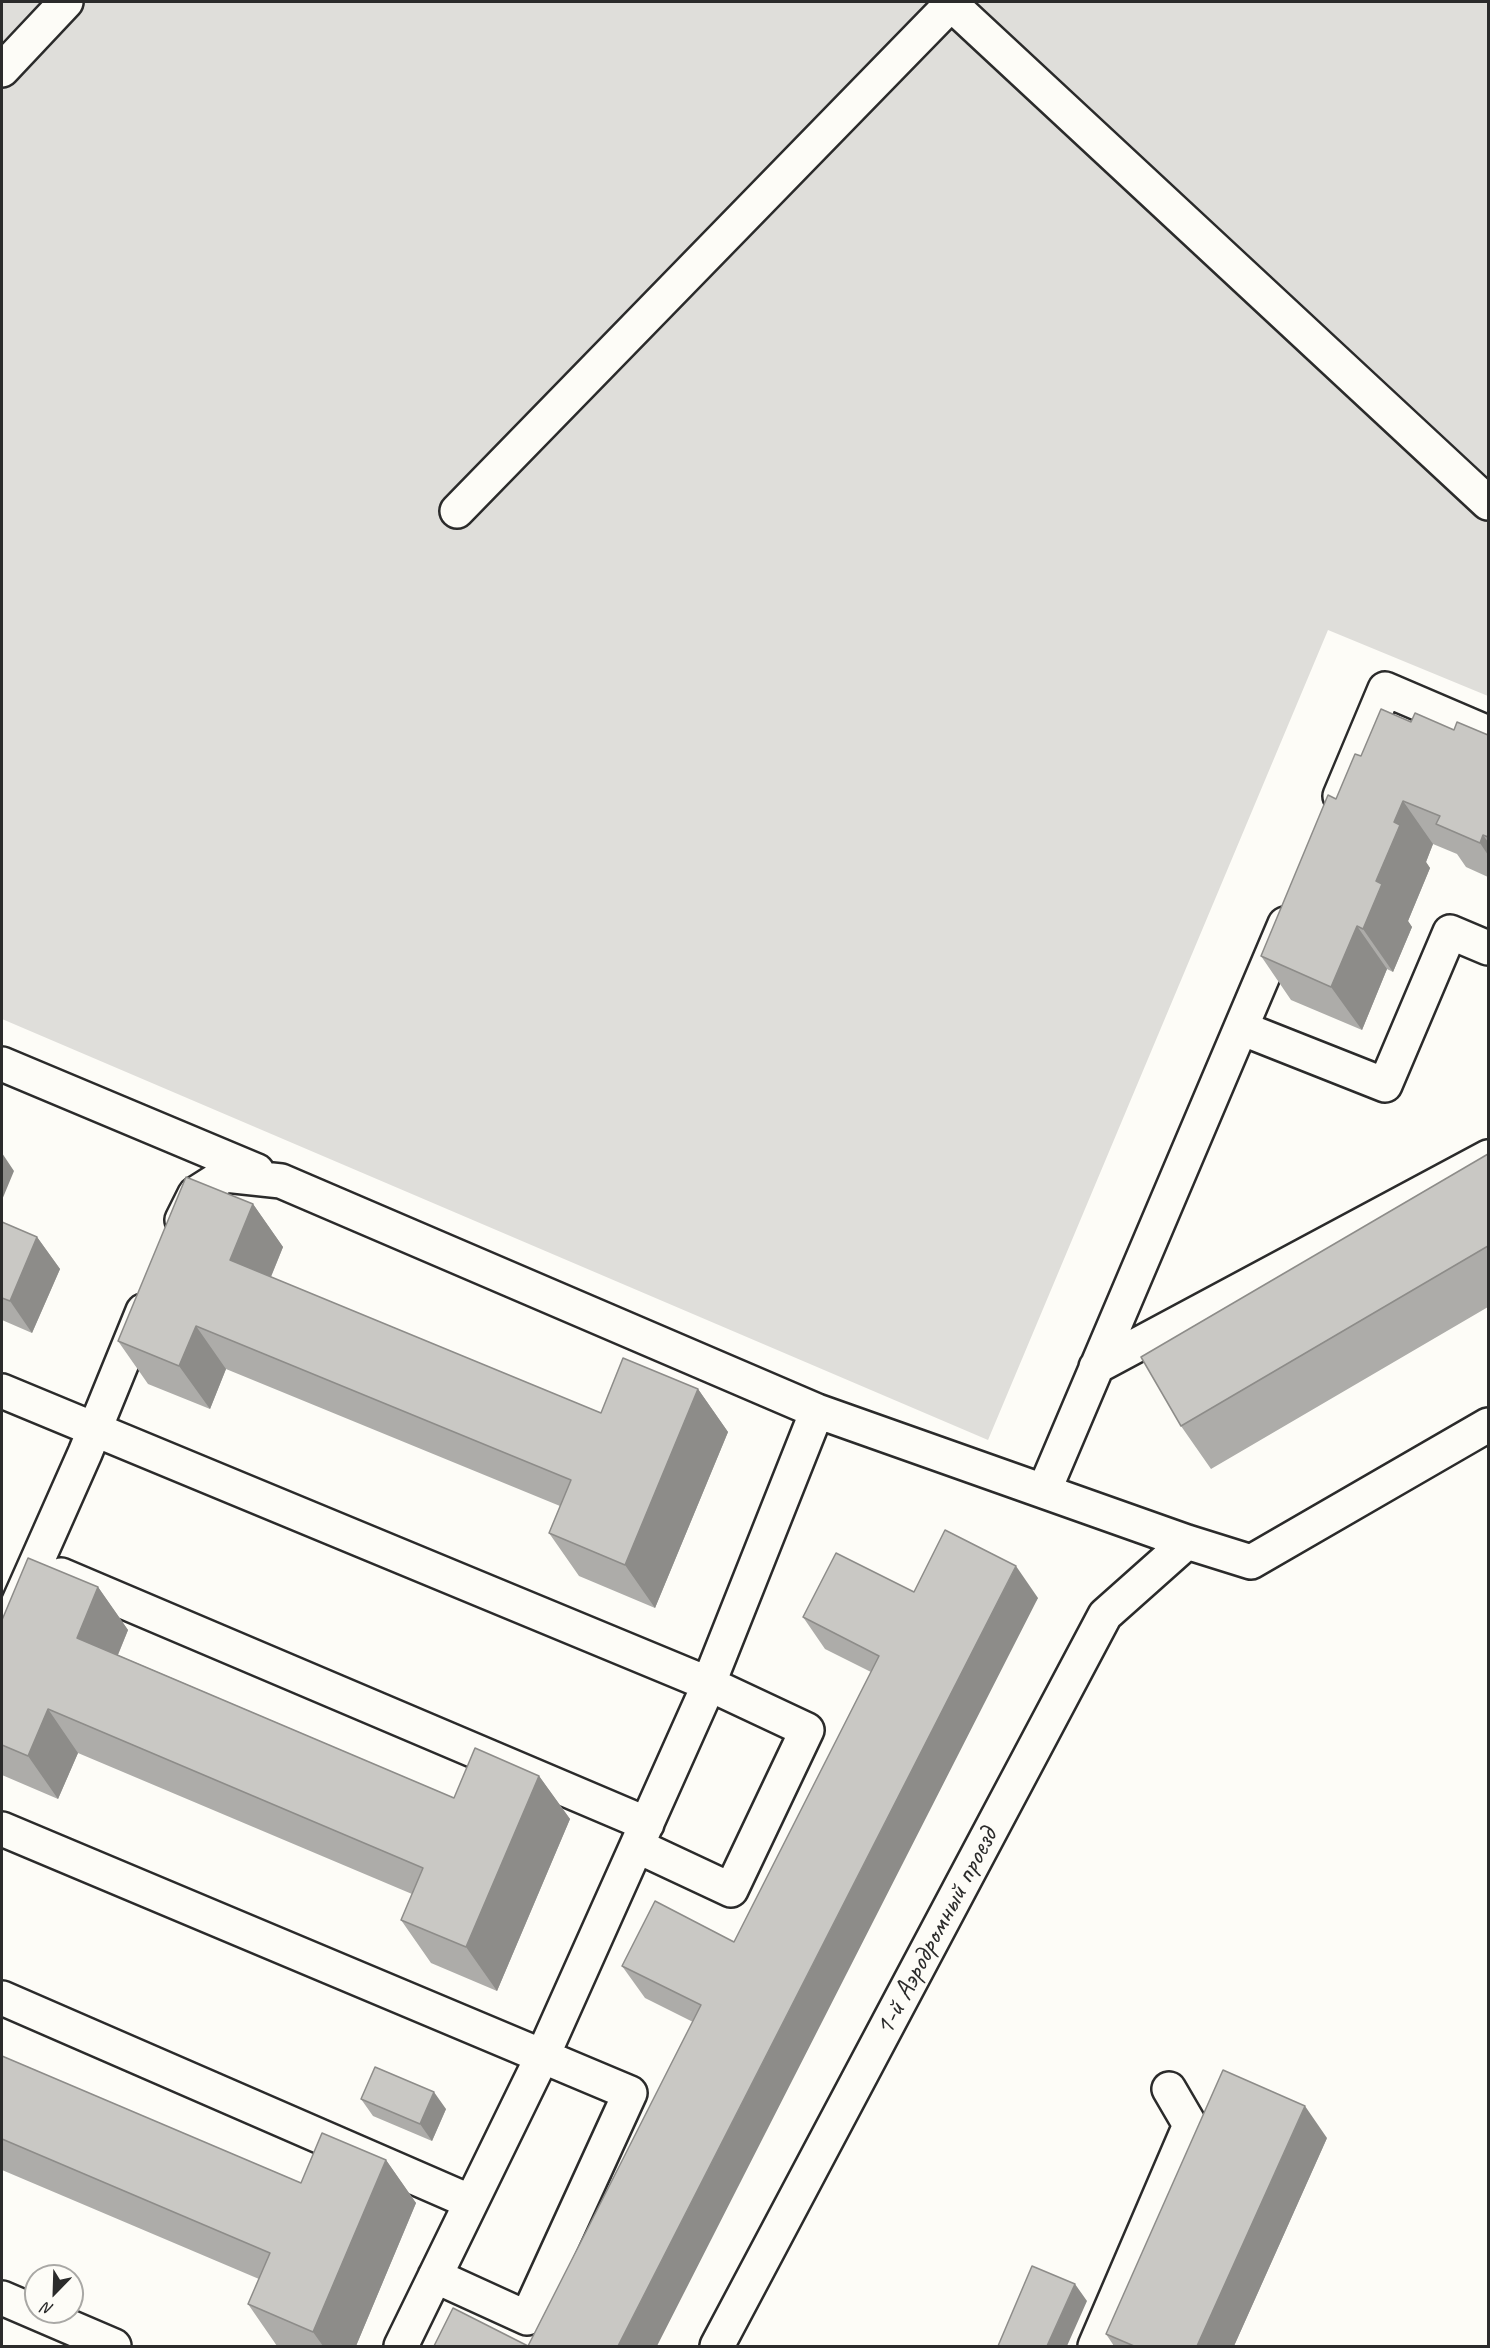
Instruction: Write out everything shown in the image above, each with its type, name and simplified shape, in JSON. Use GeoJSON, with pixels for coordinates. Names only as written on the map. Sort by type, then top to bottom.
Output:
{"type":"FeatureCollection","features":[{"type":"Feature","properties":{"kind":"lane"},"geometry":{"type":"LineString","coordinates":[[2,70],[66,2]]}},
{"type":"Feature","properties":{"kind":"lane"},"geometry":{"type":"LineString","coordinates":[[458,511],[951,2],[1488,503]]}},
{"type":"Feature","properties":{"kind":"lane"},"geometry":{"type":"LineString","coordinates":[[1329,820],[1385,689],[1488,734]]}},
{"type":"Feature","properties":{"kind":"lane"},"geometry":{"type":"LineString","coordinates":[[1044,1491],[1297,896]]}},
{"type":"Feature","properties":{"kind":"lane"},"geometry":{"type":"LineString","coordinates":[[1241,1028],[1385,1085],[1450,932],[1488,948]]}},
{"type":"Feature","properties":{"kind":"lane"},"geometry":{"type":"LineString","coordinates":[[2,1064],[817,1411],[1188,1542],[1251,1562],[1488,1425]]}},
{"type":"Feature","properties":{"kind":"lane"},"geometry":{"type":"LineString","coordinates":[[1096,1367],[1488,1157]]}},
{"type":"Feature","properties":{"kind":"lane"},"geometry":{"type":"LineString","coordinates":[[168,1252],[195,1194],[215,1181],[225,1175],[281,1181]]}},
{"type":"Feature","properties":{"kind":"lane"},"geometry":{"type":"LineString","coordinates":[[2,1639],[94,1431],[155,1284]]}},
{"type":"Feature","properties":{"kind":"lane"},"geometry":{"type":"LineString","coordinates":[[2,1391],[709,1684],[807,1730],[731,1890],[642,1835],[36,1564]]}},
{"type":"Feature","properties":{"kind":"lane"},"geometry":{"type":"LineString","coordinates":[[401,2346],[543,2055],[642,1835],[709,1684],[817,1411]]}},
{"type":"Feature","properties":{"kind":"lane","name":"1-й Аэродромный проезд"},"geometry":{"type":"LineString","coordinates":[[717,2346],[1105,1615],[1188,1542]]}},
{"type":"Feature","properties":{"kind":"lane"},"geometry":{"type":"LineString","coordinates":[[2,1829],[630,2093],[527,2318],[435,2276]]}},
{"type":"Feature","properties":{"kind":"lane"},"geometry":{"type":"LineString","coordinates":[[2,1998],[471,2202]]}},
{"type":"Feature","properties":{"kind":"lane"},"geometry":{"type":"LineString","coordinates":[[1095,2346],[1190,2125],[1169,2089]]}},
{"type":"Feature","properties":{"kind":"lane"},"geometry":{"type":"LineString","coordinates":[[2,2298],[114,2346]]}},
{"type":"Feature","properties":{"kind":"shaded area"},"geometry":{"type":"Polygon","coordinates":[[[2,2],[1488,2],[1488,696],[1328,630],[988,1440],[2,1019],[2,2]]]}},
{"type":"Feature","properties":{"kind":"building"},"geometry":{"type":"Polygon","coordinates":[[[1381,709],[1411,722],[1415,713],[1454,730],[1457,722],[1488,735],[1488,837],[1483,835],[1480,843],[1436,824],[1440,816],[1403,801],[1394,822],[1400,825],[1376,881],[1382,884],[1363,929],[1357,926],[1331,987],[1261,956],[1328,795],[1336,799],[1355,754],[1361,756],[1381,709]]]}},
{"type":"Feature","properties":{"kind":"building"},"geometry":{"type":"Polygon","coordinates":[[[1488,1154],[1488,1246],[1181,1426],[1141,1357],[1488,1154]]]}},
{"type":"Feature","properties":{"kind":"building"},"geometry":{"type":"Polygon","coordinates":[[[186,1177],[253,1204],[230,1260],[601,1413],[623,1358],[698,1389],[625,1565],[549,1533],[571,1480],[196,1326],[179,1366],[118,1341],[186,1177]]]}},
{"type":"Feature","properties":{"kind":"building"},"geometry":{"type":"Polygon","coordinates":[[[2,1222],[37,1237],[10,1301],[2,1298],[2,1222]]]}},
{"type":"Feature","properties":{"kind":"building"},"geometry":{"type":"Polygon","coordinates":[[[945,1530],[1016,1566],[618,2346],[528,2346],[701,2005],[622,1966],[655,1901],[734,1942],[879,1656],[803,1617],[836,1553],[914,1592],[945,1530]]]}},
{"type":"Feature","properties":{"kind":"building"},"geometry":{"type":"Polygon","coordinates":[[[28,1558],[98,1587],[77,1638],[454,1798],[475,1748],[539,1776],[466,1947],[401,1920],[423,1868],[48,1709],[28,1756],[2,1745],[2,1620],[28,1558]]]}},
{"type":"Feature","properties":{"kind":"building"},"geometry":{"type":"Polygon","coordinates":[[[2,2056],[301,2183],[322,2133],[386,2160],[313,2332],[248,2304],[270,2253],[2,2139],[2,2056]]]}},
{"type":"Feature","properties":{"kind":"building"},"geometry":{"type":"Polygon","coordinates":[[[375,2067],[434,2092],[420,2124],[361,2099],[375,2067]]]}},
{"type":"Feature","properties":{"kind":"building"},"geometry":{"type":"Polygon","coordinates":[[[1223,2070],[1305,2106],[1197,2346],[1134,2346],[1106,2334],[1223,2070]]]}},
{"type":"Feature","properties":{"kind":"building"},"geometry":{"type":"Polygon","coordinates":[[[1032,2266],[1075,2284],[1047,2346],[998,2346],[1032,2266]]]}},
{"type":"Feature","properties":{"kind":"building"},"geometry":{"type":"Polygon","coordinates":[[[453,2308],[528,2346],[434,2346],[453,2308]]]}}]}
